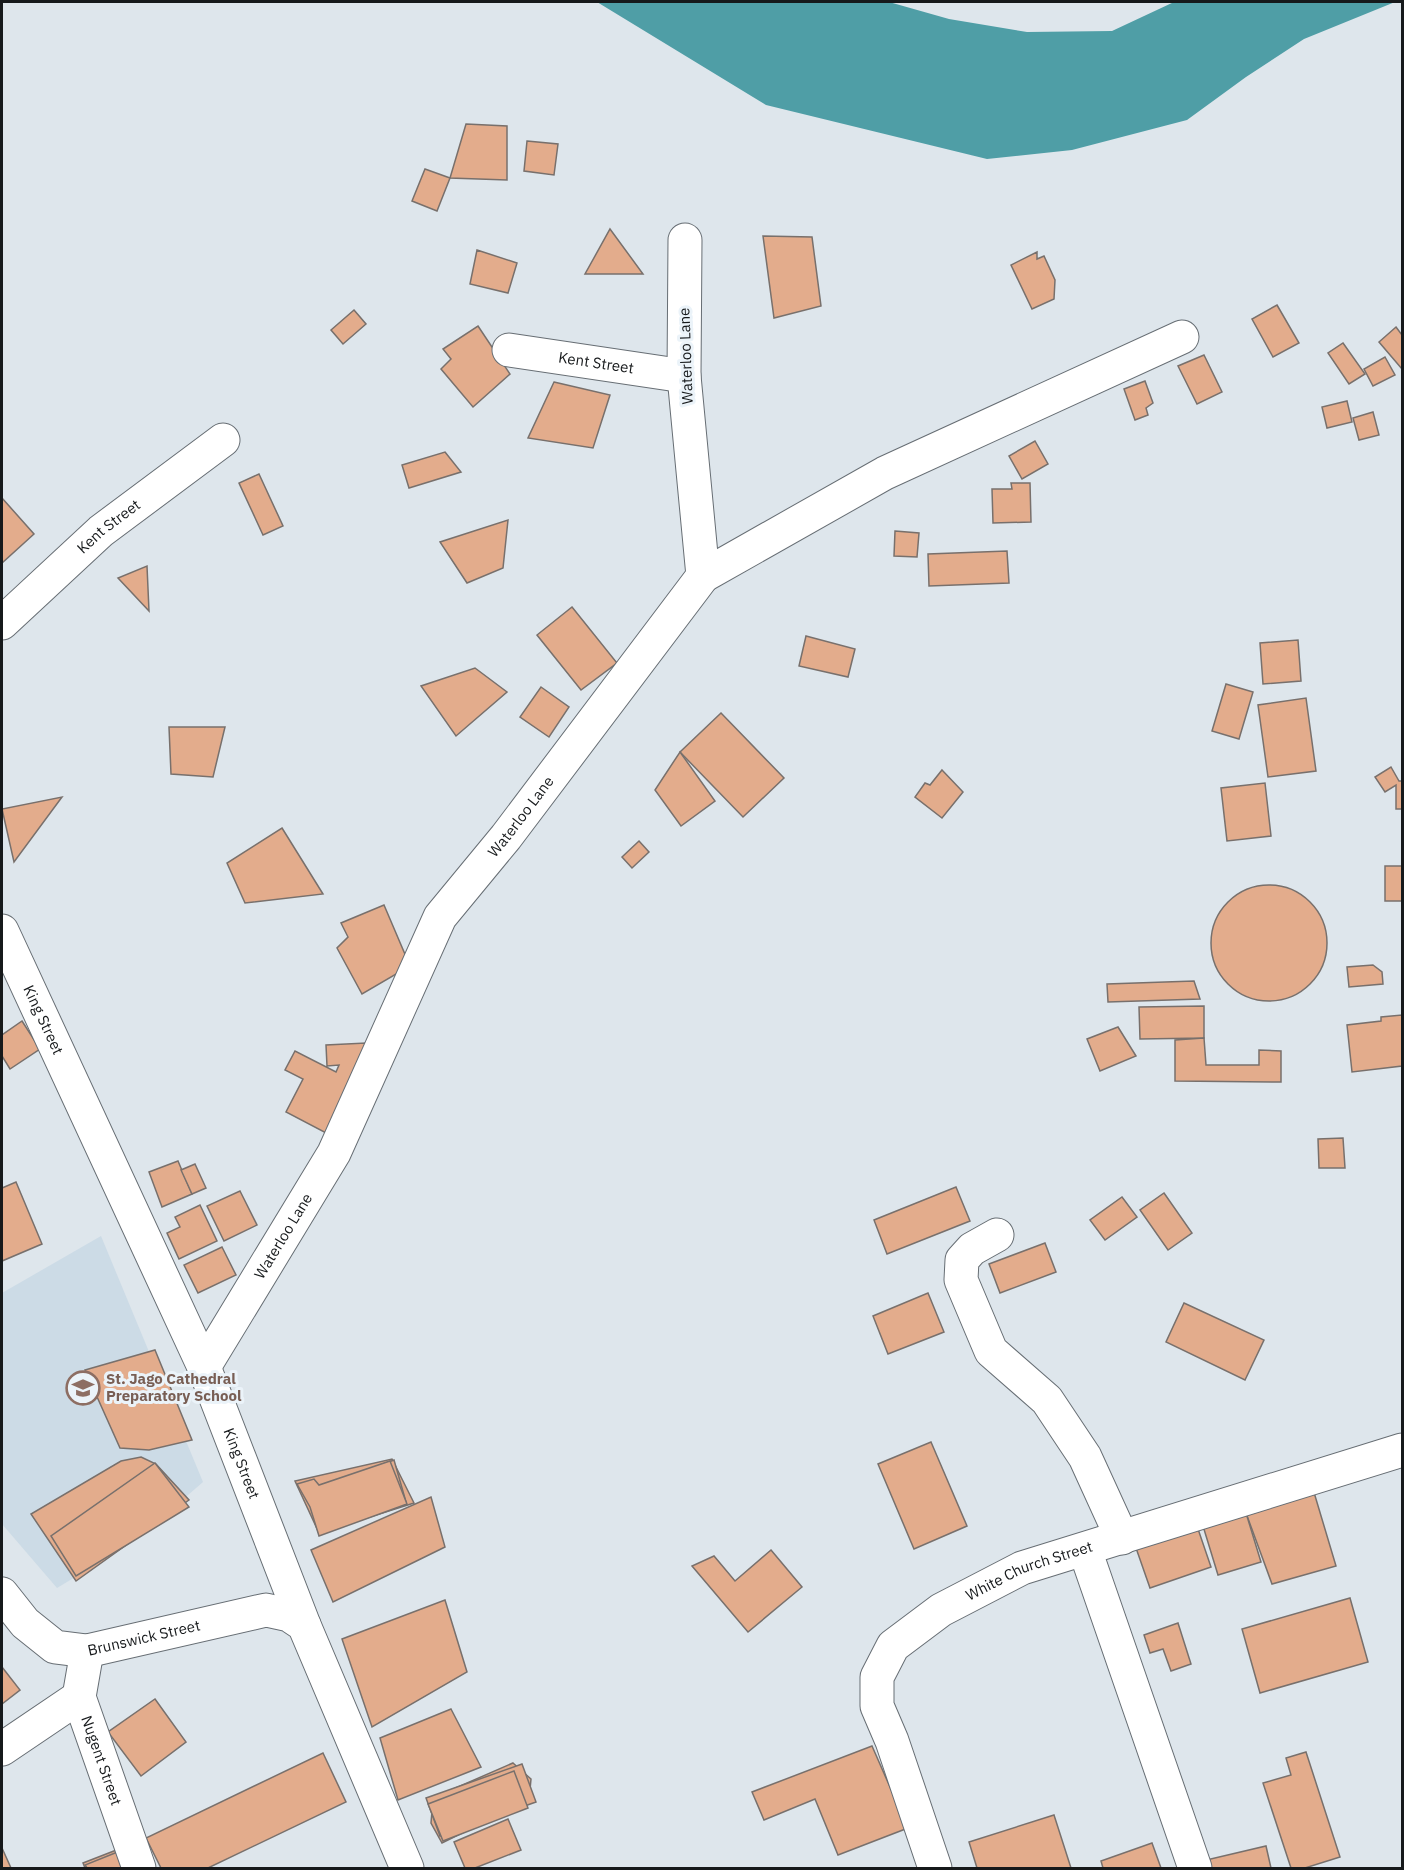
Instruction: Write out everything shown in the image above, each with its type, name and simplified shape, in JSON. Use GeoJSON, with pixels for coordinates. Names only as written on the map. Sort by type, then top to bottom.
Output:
{"type":"FeatureCollection","features":[{"type":"Feature","properties":{"kind":"street","name":"Waterloo Lane"},"geometry":{"type":"LineString","coordinates":[[204,1367],[334,1153],[440,917],[506,837],[703,576],[684,376],[685,240]]}},
{"type":"Feature","properties":{"kind":"street"},"geometry":{"type":"LineString","coordinates":[[703,576],[885,473],[1182,337]]}},
{"type":"Feature","properties":{"kind":"street","name":"Kent Street"},"geometry":{"type":"LineString","coordinates":[[509,350],[684,376]]}},
{"type":"Feature","properties":{"kind":"street","name":"Kent Street"},"geometry":{"type":"LineString","coordinates":[[2,623],[101,531],[223,440]]}},
{"type":"Feature","properties":{"kind":"street","name":"King Street"},"geometry":{"type":"LineString","coordinates":[[2,931],[204,1367],[304,1625],[407,1869]]}},
{"type":"Feature","properties":{"kind":"street"},"geometry":{"type":"LineString","coordinates":[[996,1235],[972,1249],[962,1260],[961,1280],[991,1351],[1047,1400],[1085,1457],[1122,1538]]}},
{"type":"Feature","properties":{"kind":"street"},"geometry":{"type":"LineString","coordinates":[[1402,1445],[1402,1455]]}},
{"type":"Feature","properties":{"kind":"street","name":"White Church Street"},"geometry":{"type":"LineString","coordinates":[[934,1869],[899,1761],[877,1706],[877,1677],[893,1646],[941,1610],[1022,1568],[1402,1450]]}},
{"type":"Feature","properties":{"kind":"street"},"geometry":{"type":"LineString","coordinates":[[1085,1550],[1195,1869]]}},
{"type":"Feature","properties":{"kind":"street","name":"Brunswick Street"},"geometry":{"type":"LineString","coordinates":[[2,1594],[25,1623],[55,1647],[87,1650],[266,1610],[289,1615],[304,1625]]}},
{"type":"Feature","properties":{"kind":"street","name":"Nugent Street"},"geometry":{"type":"LineString","coordinates":[[87,1650],[79,1697],[139,1869]]}},
{"type":"Feature","properties":{"kind":"street"},"geometry":{"type":"LineString","coordinates":[[2,1749],[79,1697]]}},
{"type":"Feature","properties":{"kind":"shaded area","name":"St. Jago Cathedral Preparatory School"},"geometry":{"type":"Polygon","coordinates":[[[101,1236],[203,1482],[135,1541],[57,1588],[2,1524],[2,1293],[101,1236]]]}},
{"type":"Feature","properties":{"kind":"water"},"geometry":{"type":"Polygon","coordinates":[[[597,2],[889,2],[949,19],[1027,32],[1112,31],[1174,2],[1395,2],[1304,39],[1187,120],[1072,150],[987,159],[766,105],[597,2]]]}},
{"type":"Feature","properties":{"kind":"building"},"geometry":{"type":"Polygon","coordinates":[[[466,124],[507,126],[507,180],[450,178],[466,124]]]}},
{"type":"Feature","properties":{"kind":"building"},"geometry":{"type":"Polygon","coordinates":[[[527,141],[558,144],[554,175],[524,171],[527,141]]]}},
{"type":"Feature","properties":{"kind":"building"},"geometry":{"type":"Polygon","coordinates":[[[425,169],[450,178],[437,211],[412,201],[425,169]]]}},
{"type":"Feature","properties":{"kind":"building"},"geometry":{"type":"Polygon","coordinates":[[[610,229],[643,274],[585,274],[610,229]]]}},
{"type":"Feature","properties":{"kind":"building"},"geometry":{"type":"Polygon","coordinates":[[[763,236],[812,237],[821,306],[774,318],[763,236]]]}},
{"type":"Feature","properties":{"kind":"building"},"geometry":{"type":"Polygon","coordinates":[[[477,250],[517,263],[508,293],[470,284],[477,250]]]}},
{"type":"Feature","properties":{"kind":"building"},"geometry":{"type":"Polygon","coordinates":[[[1037,252],[1037,259],[1044,256],[1055,280],[1054,299],[1032,309],[1011,265],[1037,252]]]}},
{"type":"Feature","properties":{"kind":"building"},"geometry":{"type":"Polygon","coordinates":[[[1277,305],[1299,343],[1273,357],[1252,319],[1277,305]]]}},
{"type":"Feature","properties":{"kind":"building"},"geometry":{"type":"Polygon","coordinates":[[[354,310],[366,324],[343,344],[331,330],[354,310]]]}},
{"type":"Feature","properties":{"kind":"building"},"geometry":{"type":"Polygon","coordinates":[[[478,326],[510,374],[473,407],[441,369],[451,359],[443,349],[478,326]]]}},
{"type":"Feature","properties":{"kind":"building"},"geometry":{"type":"Polygon","coordinates":[[[1396,327],[1402,335],[1402,369],[1379,342],[1396,327]]]}},
{"type":"Feature","properties":{"kind":"building"},"geometry":{"type":"Polygon","coordinates":[[[1343,343],[1365,374],[1349,384],[1328,353],[1343,343]]]}},
{"type":"Feature","properties":{"kind":"building"},"geometry":{"type":"Polygon","coordinates":[[[1204,355],[1222,392],[1197,404],[1178,366],[1204,355]]]}},
{"type":"Feature","properties":{"kind":"building"},"geometry":{"type":"Polygon","coordinates":[[[1385,357],[1395,375],[1373,386],[1364,369],[1385,357]]]}},
{"type":"Feature","properties":{"kind":"building"},"geometry":{"type":"Polygon","coordinates":[[[1145,381],[1153,403],[1146,408],[1148,415],[1135,420],[1124,389],[1145,381]]]}},
{"type":"Feature","properties":{"kind":"building"},"geometry":{"type":"Polygon","coordinates":[[[554,382],[610,395],[593,448],[528,438],[554,382]]]}},
{"type":"Feature","properties":{"kind":"building"},"geometry":{"type":"Polygon","coordinates":[[[1347,401],[1352,422],[1327,428],[1322,407],[1347,401]]]}},
{"type":"Feature","properties":{"kind":"building"},"geometry":{"type":"Polygon","coordinates":[[[1373,412],[1379,435],[1359,440],[1353,418],[1373,412]]]}},
{"type":"Feature","properties":{"kind":"building"},"geometry":{"type":"Polygon","coordinates":[[[1035,441],[1048,464],[1022,479],[1009,456],[1035,441]]]}},
{"type":"Feature","properties":{"kind":"building"},"geometry":{"type":"Polygon","coordinates":[[[445,452],[461,472],[409,488],[402,465],[445,452]]]}},
{"type":"Feature","properties":{"kind":"building"},"geometry":{"type":"Polygon","coordinates":[[[259,474],[283,526],[263,535],[239,483],[259,474]]]}},
{"type":"Feature","properties":{"kind":"building"},"geometry":{"type":"Polygon","coordinates":[[[1011,483],[1030,483],[1031,522],[993,523],[992,489],[1012,489],[1011,483]]]}},
{"type":"Feature","properties":{"kind":"building"},"geometry":{"type":"Polygon","coordinates":[[[2,498],[34,534],[2,563],[2,498]]]}},
{"type":"Feature","properties":{"kind":"building"},"geometry":{"type":"Polygon","coordinates":[[[508,520],[503,568],[467,583],[440,542],[508,520]]]}},
{"type":"Feature","properties":{"kind":"building"},"geometry":{"type":"Polygon","coordinates":[[[895,531],[919,533],[917,557],[894,556],[895,531]]]}},
{"type":"Feature","properties":{"kind":"building"},"geometry":{"type":"Polygon","coordinates":[[[1007,551],[1009,583],[929,586],[928,554],[1007,551]]]}},
{"type":"Feature","properties":{"kind":"building"},"geometry":{"type":"Polygon","coordinates":[[[147,566],[149,611],[118,578],[147,566]]]}},
{"type":"Feature","properties":{"kind":"building"},"geometry":{"type":"Polygon","coordinates":[[[572,607],[617,663],[581,690],[537,635],[572,607]]]}},
{"type":"Feature","properties":{"kind":"building"},"geometry":{"type":"Polygon","coordinates":[[[806,636],[855,649],[848,677],[799,666],[806,636]]]}},
{"type":"Feature","properties":{"kind":"building"},"geometry":{"type":"Polygon","coordinates":[[[1298,640],[1301,681],[1263,684],[1260,643],[1298,640]]]}},
{"type":"Feature","properties":{"kind":"building"},"geometry":{"type":"Polygon","coordinates":[[[475,668],[507,692],[456,736],[421,686],[475,668]]]}},
{"type":"Feature","properties":{"kind":"building"},"geometry":{"type":"Polygon","coordinates":[[[1226,684],[1253,692],[1239,739],[1212,731],[1226,684]]]}},
{"type":"Feature","properties":{"kind":"building"},"geometry":{"type":"Polygon","coordinates":[[[541,687],[569,707],[549,737],[520,717],[541,687]]]}},
{"type":"Feature","properties":{"kind":"building"},"geometry":{"type":"Polygon","coordinates":[[[1306,698],[1316,771],[1268,777],[1258,705],[1306,698]]]}},
{"type":"Feature","properties":{"kind":"building"},"geometry":{"type":"Polygon","coordinates":[[[721,713],[784,778],[743,817],[680,752],[721,713]]]}},
{"type":"Feature","properties":{"kind":"building"},"geometry":{"type":"Polygon","coordinates":[[[169,727],[225,727],[213,777],[171,774],[169,727]]]}},
{"type":"Feature","properties":{"kind":"building"},"geometry":{"type":"Polygon","coordinates":[[[680,752],[715,801],[681,826],[655,790],[680,752]]]}},
{"type":"Feature","properties":{"kind":"building"},"geometry":{"type":"Polygon","coordinates":[[[1391,767],[1399,781],[1402,781],[1402,809],[1396,809],[1396,785],[1385,792],[1375,777],[1391,767]]]}},
{"type":"Feature","properties":{"kind":"building"},"geometry":{"type":"Polygon","coordinates":[[[942,770],[963,792],[942,818],[915,797],[925,783],[930,785],[942,770]]]}},
{"type":"Feature","properties":{"kind":"building"},"geometry":{"type":"Polygon","coordinates":[[[1265,783],[1271,836],[1227,841],[1221,788],[1265,783]]]}},
{"type":"Feature","properties":{"kind":"building"},"geometry":{"type":"Polygon","coordinates":[[[62,797],[14,862],[2,809],[62,797]]]}},
{"type":"Feature","properties":{"kind":"building"},"geometry":{"type":"Polygon","coordinates":[[[282,828],[323,894],[245,903],[227,863],[282,828]]]}},
{"type":"Feature","properties":{"kind":"building"},"geometry":{"type":"Polygon","coordinates":[[[639,841],[649,852],[632,868],[622,857],[639,841]]]}},
{"type":"Feature","properties":{"kind":"building"},"geometry":{"type":"Polygon","coordinates":[[[1385,866],[1402,866],[1402,901],[1385,901],[1385,866]]]}},
{"type":"Feature","properties":{"kind":"building"},"geometry":{"type":"Polygon","coordinates":[[[1269,885],[1291,889],[1310,902],[1323,921],[1327,943],[1323,965],[1310,984],[1291,997],[1269,1001],[1247,997],[1228,984],[1215,965],[1211,943],[1215,921],[1228,902],[1247,889],[1269,885]]]}},
{"type":"Feature","properties":{"kind":"building"},"geometry":{"type":"Polygon","coordinates":[[[384,905],[410,966],[362,994],[337,948],[348,937],[341,923],[384,905]]]}},
{"type":"Feature","properties":{"kind":"building"},"geometry":{"type":"Polygon","coordinates":[[[1373,965],[1382,972],[1383,984],[1349,987],[1347,967],[1373,965]]]}},
{"type":"Feature","properties":{"kind":"building"},"geometry":{"type":"Polygon","coordinates":[[[1194,981],[1200,999],[1108,1002],[1107,984],[1194,981]]]}},
{"type":"Feature","properties":{"kind":"building"},"geometry":{"type":"Polygon","coordinates":[[[1204,1006],[1204,1038],[1140,1039],[1139,1007],[1204,1006]]]}},
{"type":"Feature","properties":{"kind":"building"},"geometry":{"type":"Polygon","coordinates":[[[1402,1015],[1402,1066],[1352,1072],[1347,1025],[1381,1021],[1381,1017],[1402,1015]]]}},
{"type":"Feature","properties":{"kind":"building"},"geometry":{"type":"Polygon","coordinates":[[[22,1021],[40,1049],[10,1069],[2,1056],[2,1035],[22,1021]]]}},
{"type":"Feature","properties":{"kind":"building"},"geometry":{"type":"Polygon","coordinates":[[[1118,1027],[1136,1056],[1100,1071],[1087,1039],[1118,1027]]]}},
{"type":"Feature","properties":{"kind":"building"},"geometry":{"type":"Polygon","coordinates":[[[1204,1038],[1206,1065],[1259,1065],[1259,1050],[1281,1051],[1281,1082],[1175,1081],[1175,1040],[1204,1038]]]}},
{"type":"Feature","properties":{"kind":"building"},"geometry":{"type":"Polygon","coordinates":[[[366,1043],[328,1134],[286,1112],[303,1079],[285,1070],[295,1051],[336,1072],[339,1065],[327,1066],[326,1045],[366,1043]]]}},
{"type":"Feature","properties":{"kind":"building"},"geometry":{"type":"Polygon","coordinates":[[[1343,1138],[1345,1168],[1319,1168],[1318,1139],[1343,1138]]]}},
{"type":"Feature","properties":{"kind":"building"},"geometry":{"type":"Polygon","coordinates":[[[178,1161],[192,1194],[162,1207],[149,1172],[178,1161]]]}},
{"type":"Feature","properties":{"kind":"building"},"geometry":{"type":"Polygon","coordinates":[[[195,1164],[206,1188],[192,1194],[181,1170],[195,1164]]]}},
{"type":"Feature","properties":{"kind":"building"},"geometry":{"type":"Polygon","coordinates":[[[16,1182],[42,1244],[2,1261],[2,1188],[16,1182]]]}},
{"type":"Feature","properties":{"kind":"building"},"geometry":{"type":"Polygon","coordinates":[[[956,1187],[970,1221],[887,1254],[874,1220],[956,1187]]]}},
{"type":"Feature","properties":{"kind":"building"},"geometry":{"type":"Polygon","coordinates":[[[240,1191],[257,1225],[224,1241],[207,1206],[240,1191]]]}},
{"type":"Feature","properties":{"kind":"building"},"geometry":{"type":"Polygon","coordinates":[[[1164,1193],[1192,1233],[1168,1250],[1140,1210],[1164,1193]]]}},
{"type":"Feature","properties":{"kind":"building"},"geometry":{"type":"Polygon","coordinates":[[[1122,1197],[1137,1217],[1105,1240],[1090,1220],[1122,1197]]]}},
{"type":"Feature","properties":{"kind":"building"},"geometry":{"type":"Polygon","coordinates":[[[200,1205],[217,1241],[179,1259],[167,1233],[180,1227],[175,1217],[200,1205]]]}},
{"type":"Feature","properties":{"kind":"building"},"geometry":{"type":"Polygon","coordinates":[[[1045,1243],[1056,1272],[1000,1293],[989,1264],[1045,1243]]]}},
{"type":"Feature","properties":{"kind":"building"},"geometry":{"type":"Polygon","coordinates":[[[222,1247],[236,1275],[198,1293],[184,1265],[222,1247]]]}},
{"type":"Feature","properties":{"kind":"building"},"geometry":{"type":"Polygon","coordinates":[[[928,1293],[944,1332],[888,1354],[873,1316],[928,1293]]]}},
{"type":"Feature","properties":{"kind":"building"},"geometry":{"type":"Polygon","coordinates":[[[1184,1303],[1264,1340],[1245,1380],[1166,1342],[1184,1303]]]}},
{"type":"Feature","properties":{"kind":"building"},"geometry":{"type":"Polygon","coordinates":[[[155,1350],[192,1440],[149,1450],[120,1448],[85,1370],[155,1350]]]}},
{"type":"Feature","properties":{"kind":"building"},"geometry":{"type":"Polygon","coordinates":[[[931,1442],[967,1526],[914,1549],[878,1464],[931,1442]]]}},
{"type":"Feature","properties":{"kind":"building"},"geometry":{"type":"Polygon","coordinates":[[[141,1457],[156,1464],[189,1500],[76,1581],[31,1514],[121,1461],[141,1457]]]}},
{"type":"Feature","properties":{"kind":"building"},"geometry":{"type":"Polygon","coordinates":[[[392,1459],[414,1503],[319,1533],[295,1481],[392,1459]]]}},
{"type":"Feature","properties":{"kind":"building"},"geometry":{"type":"Polygon","coordinates":[[[394,1460],[406,1502],[385,1507],[367,1470],[394,1460]]]}},
{"type":"Feature","properties":{"kind":"building"},"geometry":{"type":"Polygon","coordinates":[[[390,1461],[407,1504],[319,1536],[310,1507],[297,1484],[314,1479],[319,1485],[390,1461]]]}},
{"type":"Feature","properties":{"kind":"building"},"geometry":{"type":"Polygon","coordinates":[[[155,1463],[189,1507],[76,1576],[51,1536],[155,1463]]]}},
{"type":"Feature","properties":{"kind":"building"},"geometry":{"type":"Polygon","coordinates":[[[1313,1489],[1336,1566],[1272,1584],[1246,1513],[1313,1489]]]}},
{"type":"Feature","properties":{"kind":"building"},"geometry":{"type":"Polygon","coordinates":[[[431,1497],[445,1547],[333,1602],[311,1550],[431,1497]]]}},
{"type":"Feature","properties":{"kind":"building"},"geometry":{"type":"Polygon","coordinates":[[[1246,1513],[1261,1562],[1218,1575],[1203,1526],[1246,1513]]]}},
{"type":"Feature","properties":{"kind":"building"},"geometry":{"type":"Polygon","coordinates":[[[1197,1526],[1211,1567],[1150,1588],[1136,1548],[1197,1526]]]}},
{"type":"Feature","properties":{"kind":"building"},"geometry":{"type":"Polygon","coordinates":[[[771,1550],[802,1587],[748,1632],[692,1566],[714,1556],[735,1581],[771,1550]]]}},
{"type":"Feature","properties":{"kind":"building"},"geometry":{"type":"Polygon","coordinates":[[[1350,1598],[1368,1662],[1260,1693],[1242,1629],[1350,1598]]]}},
{"type":"Feature","properties":{"kind":"building"},"geometry":{"type":"Polygon","coordinates":[[[445,1600],[467,1672],[372,1727],[342,1639],[445,1600]]]}},
{"type":"Feature","properties":{"kind":"building"},"geometry":{"type":"Polygon","coordinates":[[[1178,1623],[1191,1664],[1171,1671],[1163,1649],[1150,1653],[1144,1635],[1178,1623]]]}},
{"type":"Feature","properties":{"kind":"building"},"geometry":{"type":"Polygon","coordinates":[[[2,1667],[20,1690],[2,1704],[2,1667]]]}},
{"type":"Feature","properties":{"kind":"building"},"geometry":{"type":"Polygon","coordinates":[[[155,1699],[186,1742],[141,1776],[108,1732],[155,1699]]]}},
{"type":"Feature","properties":{"kind":"building"},"geometry":{"type":"Polygon","coordinates":[[[451,1709],[481,1767],[398,1800],[380,1738],[451,1709]]]}},
{"type":"Feature","properties":{"kind":"building"},"geometry":{"type":"Polygon","coordinates":[[[872,1746],[908,1828],[838,1855],[815,1799],[764,1820],[752,1792],[872,1746]]]}},
{"type":"Feature","properties":{"kind":"building"},"geometry":{"type":"Polygon","coordinates":[[[1306,1752],[1340,1857],[1305,1868],[1291,1868],[1263,1783],[1291,1775],[1286,1758],[1306,1752]]]}},
{"type":"Feature","properties":{"kind":"building"},"geometry":{"type":"Polygon","coordinates":[[[323,1753],[346,1802],[208,1868],[161,1868],[146,1838],[323,1753]]]}},
{"type":"Feature","properties":{"kind":"building"},"geometry":{"type":"Polygon","coordinates":[[[513,1763],[531,1779],[529,1800],[442,1843],[431,1823],[432,1811],[428,1800],[513,1763]]]}},
{"type":"Feature","properties":{"kind":"building"},"geometry":{"type":"Polygon","coordinates":[[[522,1764],[536,1802],[440,1836],[426,1798],[522,1764]]]}},
{"type":"Feature","properties":{"kind":"building"},"geometry":{"type":"Polygon","coordinates":[[[514,1771],[528,1808],[443,1841],[428,1804],[514,1771]]]}},
{"type":"Feature","properties":{"kind":"building"},"geometry":{"type":"Polygon","coordinates":[[[1054,1815],[1071,1868],[977,1868],[969,1842],[1054,1815]]]}},
{"type":"Feature","properties":{"kind":"building"},"geometry":{"type":"Polygon","coordinates":[[[508,1819],[521,1850],[475,1868],[465,1868],[454,1842],[508,1819]]]}},
{"type":"Feature","properties":{"kind":"building"},"geometry":{"type":"Polygon","coordinates":[[[1152,1843],[1161,1868],[1103,1868],[1101,1861],[1152,1843]]]}},
{"type":"Feature","properties":{"kind":"building"},"geometry":{"type":"Polygon","coordinates":[[[1266,1846],[1271,1868],[1204,1868],[1202,1861],[1266,1846]]]}},
{"type":"Feature","properties":{"kind":"building"},"geometry":{"type":"Polygon","coordinates":[[[2,1848],[11,1868],[2,1868],[2,1848]]]}},
{"type":"Feature","properties":{"kind":"building"},"geometry":{"type":"Polygon","coordinates":[[[119,1849],[127,1868],[85,1868],[83,1863],[119,1849]]]}},
{"type":"Feature","properties":{"kind":"building"},"geometry":{"type":"Polygon","coordinates":[[[120,1851],[131,1868],[87,1868],[85,1865],[120,1851]]]}},
{"type":"Feature","properties":{"kind":"place","name":"St. Jago Cathedral Preparatory School"},"geometry":{"type":"Point","coordinates":[83,1388]}}]}
